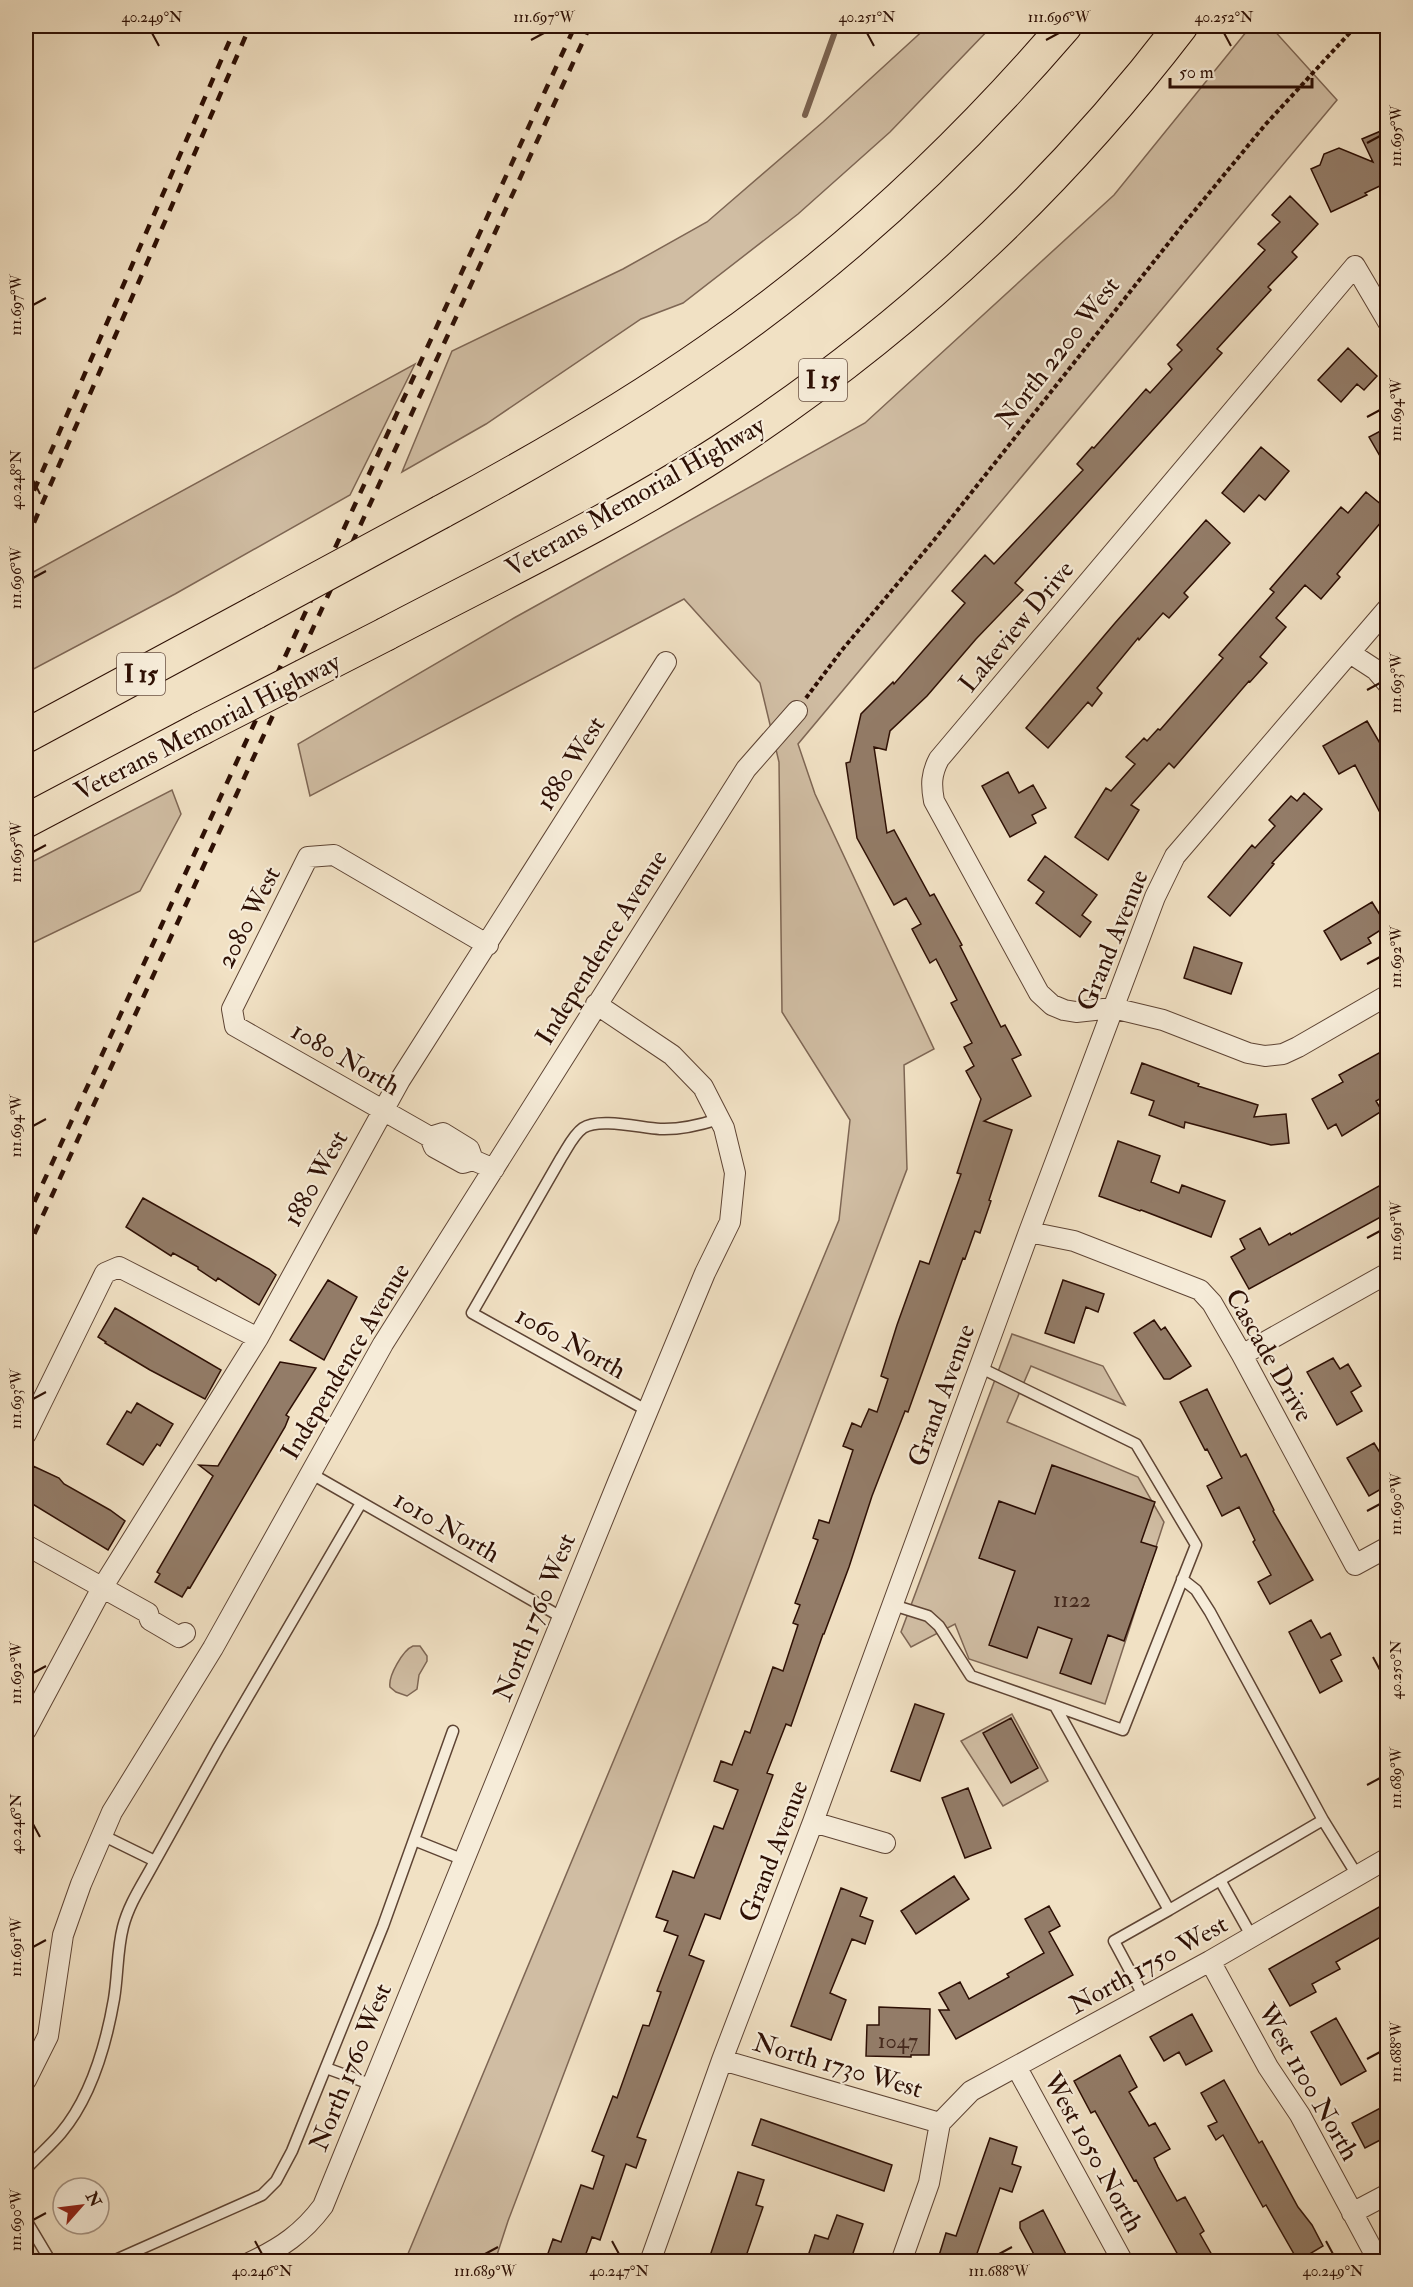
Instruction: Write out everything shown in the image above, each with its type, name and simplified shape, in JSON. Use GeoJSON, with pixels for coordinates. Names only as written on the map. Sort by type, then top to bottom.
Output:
{"type":"FeatureCollection","features":[{"type":"Feature","properties":{"kind":"highway","name":"I 15"},"geometry":{"type":"LineString","coordinates":[[26,736],[441,512],[593,427],[712,349],[768,308],[874,220],[953,147],[1031,66],[1065,26]]}},
{"type":"Feature","properties":{"kind":"highway","name":"Veterans Memorial Highway"},"geometry":{"type":"LineString","coordinates":[[26,821],[581,531],[678,477],[754,429],[827,377],[918,304],[1017,214],[1091,136],[1181,26]]}},
{"type":"Feature","properties":{"kind":"street","name":"Lakeview Drive"},"geometry":{"type":"LineString","coordinates":[[1388,322],[1355,266],[939,759],[931,785],[934,801],[1039,993],[1052,1005],[1076,1012],[1113,1008],[1163,1020],[1248,1053],[1265,1056],[1283,1054],[1298,1047],[1388,995]]}},
{"type":"Feature","properties":{"kind":"street","name":"Grand Avenue"},"geometry":{"type":"LineString","coordinates":[[650,2262],[722,2060],[813,1822],[1029,1232],[1155,897],[1175,856],[1388,608]]}},
{"type":"Feature","properties":{"kind":"street"},"geometry":{"type":"LineString","coordinates":[[1350,653],[1376,670],[1388,684]]}},
{"type":"Feature","properties":{"kind":"street","name":"1880 West"},"geometry":{"type":"LineString","coordinates":[[26,1730],[102,1588],[258,1338],[400,1080],[666,662]]}},
{"type":"Feature","properties":{"kind":"street","name":"Independence Avenue"},"geometry":{"type":"LineString","coordinates":[[26,2080],[48,2036],[63,1935],[81,1884],[112,1812],[213,1648],[383,1344],[746,769],[797,711]]}},
{"type":"Feature","properties":{"kind":"street","name":"2080 West"},"geometry":{"type":"LineString","coordinates":[[235,1026],[232,1009],[308,857],[334,855],[488,945]]}},
{"type":"Feature","properties":{"kind":"street","name":"North 1760 West"},"geometry":{"type":"LineString","coordinates":[[251,2262],[292,2240],[310,2224],[323,2206],[705,1273],[730,1222],[735,1173],[724,1128],[703,1087],[672,1055],[596,1004]]}},
{"type":"Feature","properties":{"kind":"street","name":"1080 North"},"geometry":{"type":"LineString","coordinates":[[235,1026],[430,1137],[434,1147],[462,1163],[473,1160],[494,1169]]}},
{"type":"Feature","properties":{"kind":"street","name":"Cascade Drive"},"geometry":{"type":"LineString","coordinates":[[1029,1232],[1074,1241],[1200,1290],[1212,1303],[1242,1355],[1355,1565],[1388,1547]]}},
{"type":"Feature","properties":{"kind":"street"},"geometry":{"type":"LineString","coordinates":[[26,1434],[105,1273],[119,1267],[258,1338]]}},
{"type":"Feature","properties":{"kind":"street"},"geometry":{"type":"LineString","coordinates":[[1242,1355],[1388,1273]]}},
{"type":"Feature","properties":{"kind":"street"},"geometry":{"type":"LineString","coordinates":[[26,1545],[148,1613],[150,1620],[179,1637],[185,1633],[213,1648]]}},
{"type":"Feature","properties":{"kind":"street"},"geometry":{"type":"LineString","coordinates":[[813,1822],[885,1843]]}},
{"type":"Feature","properties":{"kind":"street","name":"North 1750 West"},"geometry":{"type":"LineString","coordinates":[[940,2123],[971,2091],[1210,1961],[1388,1857]]}},
{"type":"Feature","properties":{"kind":"street","name":"West 1100 North"},"geometry":{"type":"LineString","coordinates":[[1210,1961],[1268,2067],[1300,2115],[1378,2262]]}},
{"type":"Feature","properties":{"kind":"street","name":"North 1730 West"},"geometry":{"type":"LineString","coordinates":[[722,2060],[940,2123]]}},
{"type":"Feature","properties":{"kind":"street","name":"West 1050 North"},"geometry":{"type":"LineString","coordinates":[[1017,2068],[1123,2262]]}},
{"type":"Feature","properties":{"kind":"street"},"geometry":{"type":"LineString","coordinates":[[900,2262],[928,2183],[940,2123]]}},
{"type":"Feature","properties":{"kind":"street"},"geometry":{"type":"LineString","coordinates":[[1352,2213],[1388,2194]]}},
{"type":"Feature","properties":{"kind":"lane","name":"1060 North"},"geometry":{"type":"LineString","coordinates":[[648,1411],[472,1313],[575,1137],[583,1128],[594,1124],[661,1129],[694,1127],[719,1119]]}},
{"type":"Feature","properties":{"kind":"lane"},"geometry":{"type":"LineString","coordinates":[[893,1605],[928,1616],[939,1626],[971,1676],[1123,1730],[1196,1545],[1136,1444],[979,1368]]}},
{"type":"Feature","properties":{"kind":"lane","name":"1010 North"},"geometry":{"type":"LineString","coordinates":[[310,1473],[563,1618]]}},
{"type":"Feature","properties":{"kind":"lane"},"geometry":{"type":"LineString","coordinates":[[26,2169],[61,2133],[73,2117],[92,2078],[108,2032],[118,1950],[124,1924],[134,1899],[218,1748],[362,1503]]}},
{"type":"Feature","properties":{"kind":"lane"},"geometry":{"type":"LineString","coordinates":[[1182,1579],[1196,1590],[1210,1612],[1323,1820],[1357,1875]]}},
{"type":"Feature","properties":{"kind":"lane"},"geometry":{"type":"LineString","coordinates":[[1055,1706],[1168,1910]]}},
{"type":"Feature","properties":{"kind":"lane"},"geometry":{"type":"LineString","coordinates":[[111,2262],[262,2195],[276,2181],[292,2151],[383,1926],[453,1731]]}},
{"type":"Feature","properties":{"kind":"lane"},"geometry":{"type":"LineString","coordinates":[[1144,1997],[1114,1941],[1323,1820]]}},
{"type":"Feature","properties":{"kind":"lane"},"geometry":{"type":"LineString","coordinates":[[102,1835],[155,1861]]}},
{"type":"Feature","properties":{"kind":"lane"},"geometry":{"type":"LineString","coordinates":[[414,1840],[464,1860]]}},
{"type":"Feature","properties":{"kind":"lane"},"geometry":{"type":"LineString","coordinates":[[1220,1880],[1252,1936]]}},
{"type":"Feature","properties":{"kind":"lane"},"geometry":{"type":"LineString","coordinates":[[326,2068],[373,2085]]}},
{"type":"Feature","properties":{"kind":"lane"},"geometry":{"type":"LineString","coordinates":[[26,2220],[51,2262]]}},
{"type":"Feature","properties":{"kind":"path","name":"North 2200 West"},"geometry":{"type":"LineString","coordinates":[[797,711],[842,650],[934,540],[1182,226],[1265,125],[1356,26]]}},
{"type":"Feature","properties":{"kind":"shaded area"},"geometry":{"type":"Polygon","coordinates":[[[928,26],[992,26],[890,132],[798,214],[683,303],[641,319],[486,424],[402,472],[452,351],[623,269],[707,222],[823,122],[928,26]]]}},
{"type":"Feature","properties":{"kind":"shaded area"},"geometry":{"type":"Polygon","coordinates":[[[1251,26],[1270,26],[1337,100],[798,744],[815,794],[934,1049],[904,1065],[907,1169],[508,2221],[495,2261],[405,2261],[839,1220],[850,1120],[782,1012],[779,762],[760,683],[684,599],[310,796],[298,744],[514,618],[865,423],[1114,195],[1251,26]]]}},
{"type":"Feature","properties":{"kind":"shaded area"},"geometry":{"type":"Polygon","coordinates":[[[415,364],[350,495],[175,594],[26,673],[26,576],[415,364]]]}},
{"type":"Feature","properties":{"kind":"shaded area"},"geometry":{"type":"Polygon","coordinates":[[[172,790],[181,814],[140,891],[26,946],[26,865],[172,790]]]}},
{"type":"Feature","properties":{"kind":"shaded area"},"geometry":{"type":"Polygon","coordinates":[[[1012,1334],[1103,1366],[1125,1405],[1031,1366],[1007,1422],[1138,1477],[1164,1522],[1105,1704],[969,1659],[955,1624],[911,1647],[901,1632],[1012,1334]]]}},
{"type":"Feature","properties":{"kind":"shaded area"},"geometry":{"type":"Polygon","coordinates":[[[413,1646],[420,1646],[427,1656],[427,1661],[419,1675],[417,1689],[407,1696],[396,1692],[390,1687],[390,1682],[401,1658],[413,1646]]]}},
{"type":"Feature","properties":{"kind":"shaded area"},"geometry":{"type":"Polygon","coordinates":[[[1012,1714],[1048,1781],[1003,1806],[961,1741],[1012,1714]]]}},
{"type":"Feature","properties":{"kind":"building"},"geometry":{"type":"Polygon","coordinates":[[[1388,128],[1388,192],[1384,184],[1331,212],[1311,169],[1320,165],[1324,154],[1339,148],[1373,162],[1362,139],[1388,128]]]}},
{"type":"Feature","properties":{"kind":"building"},"geometry":{"type":"Polygon","coordinates":[[[1290,196],[1318,224],[1292,252],[1297,257],[1268,287],[1271,290],[1217,349],[1222,353],[1015,583],[1023,590],[976,639],[927,696],[890,731],[886,750],[874,747],[887,833],[894,830],[930,896],[934,894],[962,945],[960,946],[1001,1027],[1005,1025],[1021,1055],[1012,1059],[1031,1096],[984,1121],[1012,1130],[989,1200],[991,1201],[980,1233],[975,1231],[965,1259],[963,1258],[908,1412],[905,1411],[872,1496],[849,1567],[791,1726],[786,1724],[767,1773],[773,1775],[720,1919],[705,1914],[689,1955],[704,1961],[637,2137],[646,2140],[636,2168],[626,2164],[600,2240],[592,2237],[583,2262],[545,2262],[553,2239],[561,2242],[581,2185],[593,2189],[604,2156],[592,2151],[613,2096],[617,2098],[643,2025],[649,2026],[661,1992],[657,1991],[678,1936],[664,1931],[668,1921],[656,1917],[673,1871],[694,1878],[714,1826],[723,1829],[738,1790],[714,1781],[721,1761],[732,1765],[745,1731],[750,1733],[773,1667],[783,1671],[798,1625],[793,1623],[800,1605],[795,1603],[818,1540],[813,1538],[819,1520],[829,1523],[853,1450],[843,1446],[852,1423],[861,1427],[869,1409],[877,1412],[888,1379],[881,1376],[897,1325],[920,1261],[929,1264],[961,1174],[957,1173],[981,1099],[966,1071],[974,1066],[964,1047],[972,1043],[951,1003],[957,1000],[936,959],[930,963],[912,929],[921,924],[906,898],[894,905],[857,838],[846,763],[850,762],[861,714],[893,682],[894,684],[965,603],[952,591],[985,555],[994,564],[1083,470],[1077,464],[1092,447],[1094,448],[1146,389],[1150,393],[1172,369],[1168,364],[1182,350],[1177,345],[1265,250],[1258,244],[1280,222],[1272,215],[1290,196]]]}},
{"type":"Feature","properties":{"kind":"building"},"geometry":{"type":"Polygon","coordinates":[[[1348,348],[1377,376],[1364,390],[1357,384],[1341,402],[1318,380],[1348,348]]]}},
{"type":"Feature","properties":{"kind":"building"},"geometry":{"type":"Polygon","coordinates":[[[1388,427],[1388,470],[1369,437],[1388,427]]]}},
{"type":"Feature","properties":{"kind":"building"},"geometry":{"type":"Polygon","coordinates":[[[1261,447],[1289,471],[1265,500],[1259,495],[1244,512],[1222,493],[1261,447]]]}},
{"type":"Feature","properties":{"kind":"building"},"geometry":{"type":"Polygon","coordinates":[[[1366,492],[1388,510],[1388,514],[1337,574],[1340,577],[1321,599],[1305,585],[1276,618],[1286,627],[1260,657],[1267,663],[1174,768],[1169,763],[1131,805],[1139,810],[1108,860],[1075,837],[1106,788],[1111,791],[1135,764],[1126,757],[1144,738],[1147,741],[1158,729],[1160,730],[1223,658],[1219,655],[1274,592],[1270,589],[1341,507],[1348,513],[1366,492]]]}},
{"type":"Feature","properties":{"kind":"building"},"geometry":{"type":"Polygon","coordinates":[[[1206,520],[1230,543],[1184,593],[1188,597],[1169,618],[1163,613],[1139,640],[1138,638],[1097,688],[1102,693],[1092,706],[1088,702],[1048,748],[1026,728],[1206,520]]]}},
{"type":"Feature","properties":{"kind":"building"},"geometry":{"type":"Polygon","coordinates":[[[1367,721],[1388,757],[1388,828],[1355,765],[1339,774],[1323,746],[1367,721]]]}},
{"type":"Feature","properties":{"kind":"building"},"geometry":{"type":"Polygon","coordinates":[[[1008,772],[1019,793],[1033,785],[1046,808],[1032,815],[1036,823],[1010,837],[982,786],[1008,772]]]}},
{"type":"Feature","properties":{"kind":"building"},"geometry":{"type":"Polygon","coordinates":[[[1304,793],[1322,809],[1272,863],[1274,864],[1230,916],[1208,897],[1252,845],[1255,848],[1275,826],[1269,820],[1291,796],[1297,801],[1304,793]]]}},
{"type":"Feature","properties":{"kind":"building"},"geometry":{"type":"Polygon","coordinates":[[[1045,856],[1097,895],[1082,915],[1091,922],[1080,937],[1036,903],[1044,892],[1028,880],[1045,856]]]}},
{"type":"Feature","properties":{"kind":"building"},"geometry":{"type":"Polygon","coordinates":[[[1372,902],[1387,926],[1368,938],[1371,943],[1341,960],[1324,931],[1372,902]]]}},
{"type":"Feature","properties":{"kind":"building"},"geometry":{"type":"Polygon","coordinates":[[[1194,947],[1242,963],[1231,994],[1184,978],[1194,947]]]}},
{"type":"Feature","properties":{"kind":"building"},"geometry":{"type":"Polygon","coordinates":[[[1388,1048],[1388,1094],[1376,1101],[1382,1111],[1342,1136],[1336,1124],[1328,1129],[1312,1099],[1343,1082],[1339,1075],[1388,1048]]]}},
{"type":"Feature","properties":{"kind":"building"},"geometry":{"type":"Polygon","coordinates":[[[1142,1063],[1199,1084],[1198,1086],[1258,1105],[1254,1117],[1286,1114],[1289,1143],[1271,1145],[1185,1122],[1184,1128],[1149,1115],[1154,1101],[1131,1093],[1142,1063]]]}},
{"type":"Feature","properties":{"kind":"building"},"geometry":{"type":"Polygon","coordinates":[[[1118,1141],[1160,1156],[1151,1182],[1179,1193],[1182,1185],[1225,1201],[1211,1237],[1099,1196],[1118,1141]]]}},
{"type":"Feature","properties":{"kind":"building"},"geometry":{"type":"Polygon","coordinates":[[[1388,1181],[1388,1213],[1249,1289],[1231,1257],[1245,1249],[1240,1239],[1260,1228],[1269,1245],[1388,1181]]]}},
{"type":"Feature","properties":{"kind":"building"},"geometry":{"type":"Polygon","coordinates":[[[143,1198],[276,1275],[259,1305],[218,1278],[216,1281],[198,1267],[173,1253],[171,1256],[126,1227],[143,1198]]]}},
{"type":"Feature","properties":{"kind":"building"},"geometry":{"type":"Polygon","coordinates":[[[328,1280],[357,1297],[324,1360],[290,1340],[328,1280]]]}},
{"type":"Feature","properties":{"kind":"building"},"geometry":{"type":"Polygon","coordinates":[[[1063,1280],[1104,1294],[1098,1312],[1086,1307],[1074,1343],[1045,1333],[1063,1280]]]}},
{"type":"Feature","properties":{"kind":"building"},"geometry":{"type":"Polygon","coordinates":[[[115,1308],[221,1370],[205,1399],[150,1370],[98,1337],[115,1308]]]}},
{"type":"Feature","properties":{"kind":"building"},"geometry":{"type":"Polygon","coordinates":[[[1154,1320],[1161,1330],[1165,1327],[1191,1366],[1170,1379],[1164,1379],[1134,1333],[1154,1320]]]}},
{"type":"Feature","properties":{"kind":"building"},"geometry":{"type":"Polygon","coordinates":[[[1333,1358],[1340,1369],[1348,1364],[1361,1386],[1351,1392],[1362,1411],[1337,1425],[1307,1372],[1333,1358]]]}},
{"type":"Feature","properties":{"kind":"building"},"geometry":{"type":"Polygon","coordinates":[[[280,1362],[316,1368],[286,1415],[289,1417],[285,1427],[190,1588],[188,1587],[182,1597],[155,1582],[160,1574],[157,1572],[213,1476],[199,1465],[218,1466],[280,1362]]]}},
{"type":"Feature","properties":{"kind":"building"},"geometry":{"type":"Polygon","coordinates":[[[1207,1389],[1241,1457],[1246,1454],[1273,1511],[1313,1580],[1270,1604],[1258,1582],[1271,1575],[1253,1542],[1255,1540],[1239,1507],[1222,1516],[1207,1486],[1222,1478],[1180,1402],[1207,1389]]]}},
{"type":"Feature","properties":{"kind":"building"},"geometry":{"type":"Polygon","coordinates":[[[137,1403],[173,1424],[160,1446],[157,1444],[143,1465],[107,1444],[127,1411],[131,1413],[137,1403]]]}},
{"type":"Feature","properties":{"kind":"building"},"geometry":{"type":"Polygon","coordinates":[[[1374,1443],[1382,1456],[1388,1453],[1388,1485],[1369,1496],[1347,1458],[1374,1443]]]}},
{"type":"Feature","properties":{"kind":"building"},"geometry":{"type":"Polygon","coordinates":[[[1052,1465],[1155,1502],[1141,1542],[1157,1547],[1124,1641],[1108,1635],[1091,1684],[1060,1673],[1072,1639],[1038,1627],[1027,1658],[989,1645],[1015,1571],[979,1558],[999,1501],[1035,1514],[1052,1465]]]}},
{"type":"Feature","properties":{"kind":"building"},"geometry":{"type":"Polygon","coordinates":[[[33,1466],[59,1478],[64,1484],[125,1521],[108,1550],[26,1500],[26,1480],[33,1466]]]}},
{"type":"Feature","properties":{"kind":"building"},"geometry":{"type":"Polygon","coordinates":[[[1311,1620],[1321,1638],[1330,1633],[1341,1655],[1331,1660],[1342,1681],[1320,1693],[1289,1632],[1311,1620]]]}},
{"type":"Feature","properties":{"kind":"building"},"geometry":{"type":"Polygon","coordinates":[[[915,1704],[944,1714],[920,1781],[891,1771],[915,1704]]]}},
{"type":"Feature","properties":{"kind":"building"},"geometry":{"type":"Polygon","coordinates":[[[1011,1718],[1038,1768],[1011,1783],[983,1733],[1011,1718]]]}},
{"type":"Feature","properties":{"kind":"building"},"geometry":{"type":"Polygon","coordinates":[[[968,1788],[991,1848],[965,1858],[942,1798],[968,1788]]]}},
{"type":"Feature","properties":{"kind":"building"},"geometry":{"type":"Polygon","coordinates":[[[954,1876],[969,1899],[916,1934],[901,1911],[954,1876]]]}},
{"type":"Feature","properties":{"kind":"building"},"geometry":{"type":"Polygon","coordinates":[[[841,1888],[867,1898],[860,1916],[873,1921],[865,1944],[852,1939],[830,1993],[846,2000],[831,2040],[791,2026],[841,1888]]]}},
{"type":"Feature","properties":{"kind":"building"},"geometry":{"type":"Polygon","coordinates":[[[1388,1902],[1388,1933],[1336,1962],[1340,1969],[1312,1984],[1316,1992],[1290,2006],[1269,1969],[1388,1902]]]}},
{"type":"Feature","properties":{"kind":"building"},"geometry":{"type":"Polygon","coordinates":[[[1049,1906],[1060,1926],[1049,1932],[1073,1975],[956,2039],[939,2010],[949,2010],[939,1993],[960,1982],[969,1999],[1009,1977],[1007,1974],[1044,1953],[1025,1919],[1049,1906]]]}},
{"type":"Feature","properties":{"kind":"building"},"geometry":{"type":"Polygon","coordinates":[[[879,2007],[930,2009],[929,2055],[866,2056],[867,2025],[879,2025],[879,2007]]]}},
{"type":"Feature","properties":{"kind":"building"},"geometry":{"type":"Polygon","coordinates":[[[1192,2014],[1212,2051],[1186,2065],[1179,2052],[1164,2061],[1150,2037],[1192,2014]]]}},
{"type":"Feature","properties":{"kind":"building"},"geometry":{"type":"Polygon","coordinates":[[[1336,2018],[1366,2071],[1341,2085],[1311,2032],[1336,2018]]]}},
{"type":"Feature","properties":{"kind":"building"},"geometry":{"type":"Polygon","coordinates":[[[1120,2055],[1137,2087],[1129,2092],[1149,2126],[1155,2123],[1170,2149],[1154,2158],[1158,2167],[1177,2201],[1185,2197],[1204,2231],[1200,2234],[1216,2262],[1182,2262],[1095,2111],[1091,2113],[1074,2081],[1120,2055]]]}},
{"type":"Feature","properties":{"kind":"building"},"geometry":{"type":"Polygon","coordinates":[[[1224,2080],[1259,2143],[1262,2141],[1298,2207],[1312,2225],[1323,2246],[1298,2261],[1266,2205],[1263,2207],[1223,2135],[1216,2140],[1208,2126],[1217,2122],[1201,2093],[1224,2080]]]}},
{"type":"Feature","properties":{"kind":"building"},"geometry":{"type":"Polygon","coordinates":[[[1388,2104],[1388,2136],[1365,2148],[1352,2123],[1388,2104]]]}},
{"type":"Feature","properties":{"kind":"building"},"geometry":{"type":"Polygon","coordinates":[[[761,2119],[892,2165],[884,2191],[752,2145],[761,2119]]]}},
{"type":"Feature","properties":{"kind":"building"},"geometry":{"type":"Polygon","coordinates":[[[990,2138],[1017,2147],[1012,2164],[1021,2167],[1012,2192],[1000,2188],[974,2262],[937,2262],[946,2233],[956,2236],[990,2138]]]}},
{"type":"Feature","properties":{"kind":"building"},"geometry":{"type":"Polygon","coordinates":[[[738,2172],[764,2180],[756,2205],[763,2207],[744,2262],[708,2262],[738,2172]]]}},
{"type":"Feature","properties":{"kind":"building"},"geometry":{"type":"Polygon","coordinates":[[[1043,2210],[1070,2262],[1038,2262],[1020,2228],[1020,2222],[1043,2210]]]}},
{"type":"Feature","properties":{"kind":"building"},"geometry":{"type":"Polygon","coordinates":[[[837,2215],[863,2224],[850,2262],[806,2262],[815,2235],[828,2239],[837,2215]]]}},
{"type":"Feature","properties":{"kind":"waterway"},"geometry":{"type":"LineString","coordinates":[[805,115],[837,26]]}},
{"type":"Feature","properties":{"kind":"railway"},"geometry":{"type":"LineString","coordinates":[[26,509],[236,26]]}},
{"type":"Feature","properties":{"kind":"railway"},"geometry":{"type":"LineString","coordinates":[[26,541],[250,26]]}},
{"type":"Feature","properties":{"kind":"railway"},"geometry":{"type":"LineString","coordinates":[[26,1220],[575,26]]}},
{"type":"Feature","properties":{"kind":"railway"},"geometry":{"type":"LineString","coordinates":[[26,1252],[590,26]]}}]}
